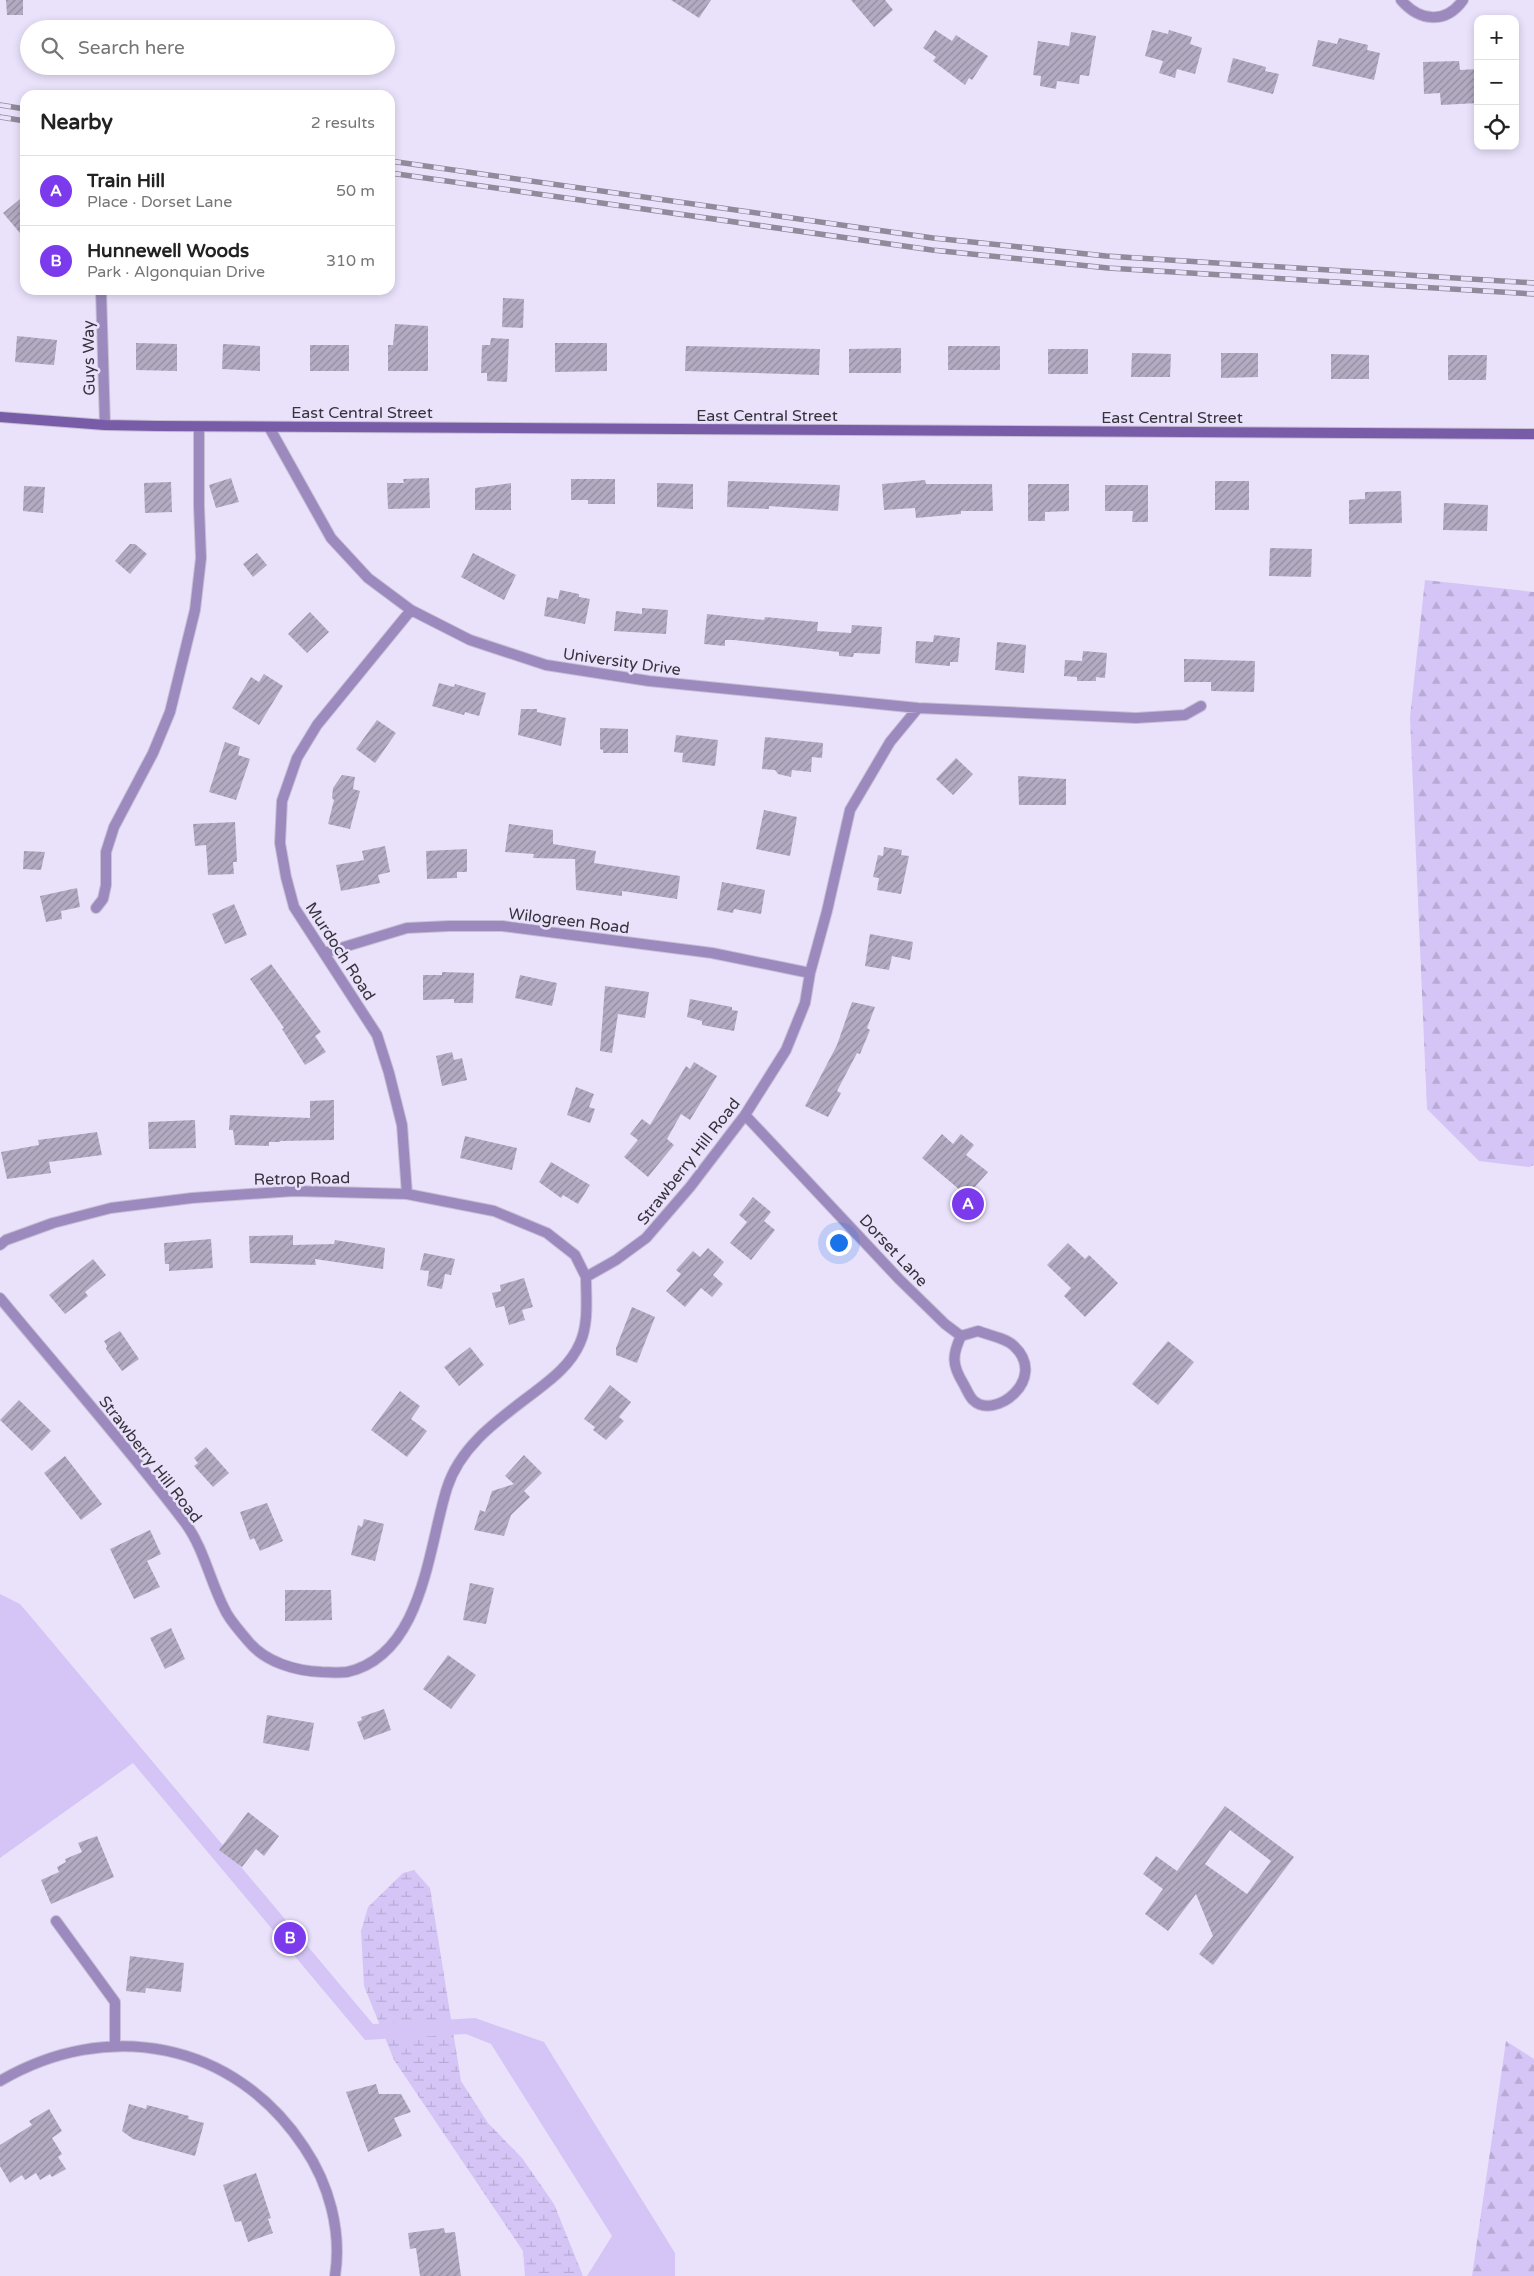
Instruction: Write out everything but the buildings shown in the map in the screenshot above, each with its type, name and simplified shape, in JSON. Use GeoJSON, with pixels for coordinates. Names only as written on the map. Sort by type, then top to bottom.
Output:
{"type":"FeatureCollection","features":[{"type":"Feature","properties":{"kind":"main road","name":"East Central Street"},"geometry":{"type":"LineString","coordinates":[[0,417],[105,425],[199,427],[1534,434]]}},
{"type":"Feature","properties":{"kind":"street"},"geometry":{"type":"LineString","coordinates":[[1401,0],[1416,13],[1430,18],[1445,16],[1456,9],[1463,0]]}},
{"type":"Feature","properties":{"kind":"street","name":"Guys Way"},"geometry":{"type":"LineString","coordinates":[[101,295],[105,425]]}},
{"type":"Feature","properties":{"kind":"street"},"geometry":{"type":"LineString","coordinates":[[96,908],[103,899],[106,885],[106,852],[114,827],[153,753],[170,712],[192,626],[202,558],[199,506],[199,427]]}},
{"type":"Feature","properties":{"kind":"street","name":"University Drive"},"geometry":{"type":"LineString","coordinates":[[269,427],[332,538],[368,578],[411,610],[470,640],[546,665],[649,681],[918,708],[1073,717],[1136,718],[1185,715],[1201,706]]}},
{"type":"Feature","properties":{"kind":"street","name":"Murdoch Road"},"geometry":{"type":"LineString","coordinates":[[407,1194],[402,1125],[377,1035],[294,907],[280,843],[282,802],[297,758],[317,725],[411,610]]}},
{"type":"Feature","properties":{"kind":"street","name":"Strawberry Hill Road"},"geometry":{"type":"LineString","coordinates":[[0,1298],[120,1438],[188,1528],[206,1565],[224,1610],[250,1644],[276,1663],[311,1672],[346,1672],[373,1661],[393,1643],[406,1624],[418,1597],[448,1485],[464,1456],[482,1433],[548,1382],[570,1362],[581,1341],[586,1314],[586,1277],[616,1260],[646,1238],[690,1187],[745,1115],[786,1050],[805,1003],[810,973],[827,911],[850,810],[890,742],[918,708]]}},
{"type":"Feature","properties":{"kind":"street","name":"Wilogreen Road"},"geometry":{"type":"LineString","coordinates":[[324,953],[407,928],[502,926],[712,953],[810,973]]}},
{"type":"Feature","properties":{"kind":"street","name":"Dorset Lane"},"geometry":{"type":"LineString","coordinates":[[745,1115],[899,1279],[945,1324],[961,1336]]}},
{"type":"Feature","properties":{"kind":"street","name":"Retrop Road"},"geometry":{"type":"LineString","coordinates":[[0,1245],[6,1240],[53,1223],[111,1208],[192,1198],[294,1191],[407,1194],[494,1211],[547,1233],[575,1255],[586,1277]]}},
{"type":"Feature","properties":{"kind":"street"},"geometry":{"type":"LineString","coordinates":[[978,1331],[1013,1345],[1024,1361],[1025,1376],[1019,1389],[1008,1400],[986,1406],[973,1401],[955,1371],[954,1350],[961,1336],[978,1331]]}},
{"type":"Feature","properties":{"kind":"street"},"geometry":{"type":"LineString","coordinates":[[56,1921],[114,2002],[115,2046]]}},
{"type":"Feature","properties":{"kind":"street"},"geometry":{"type":"LineString","coordinates":[[0,2081],[21,2069],[64,2052],[115,2046],[167,2051],[192,2058],[239,2081],[278,2113],[310,2157],[323,2181],[336,2234],[338,2257],[335,2276]]}},
{"type":"Feature","properties":{"kind":"green space"},"geometry":{"type":"Polygon","coordinates":[[[1425,580],[1534,592],[1534,1165],[1529,1167],[1479,1161],[1427,1109],[1410,717],[1425,580]]]}},
{"type":"Feature","properties":{"kind":"green space"},"geometry":{"type":"Polygon","coordinates":[[[0,1594],[20,1604],[373,2024],[475,2018],[544,2042],[675,2253],[675,2276],[587,2276],[612,2236],[491,2044],[466,2034],[365,2040],[133,1763],[0,1858],[0,1594]]]}},
{"type":"Feature","properties":{"kind":"green space"},"geometry":{"type":"Polygon","coordinates":[[[414,1870],[430,1888],[461,2081],[488,2123],[522,2158],[554,2204],[583,2276],[525,2276],[523,2251],[394,2060],[364,1986],[361,1931],[368,1907],[403,1873],[414,1870]]]}},
{"type":"Feature","properties":{"kind":"green space"},"geometry":{"type":"Polygon","coordinates":[[[1506,2041],[1534,2059],[1534,2276],[1472,2276],[1506,2041]]]}},
{"type":"Feature","properties":{"kind":"railway"},"geometry":{"type":"LineString","coordinates":[[0,105],[20,108]]}},
{"type":"Feature","properties":{"kind":"railway"},"geometry":{"type":"LineString","coordinates":[[0,117],[20,120]]}},
{"type":"Feature","properties":{"kind":"railway"},"geometry":{"type":"LineString","coordinates":[[395,162],[933,238],[1106,256],[1534,283]]}},
{"type":"Feature","properties":{"kind":"railway"},"geometry":{"type":"LineString","coordinates":[[395,174],[932,250],[1108,268],[1534,294]]}},
{"type":"Feature","properties":{"kind":"place","name":"Train Hill"},"geometry":{"type":"Point","coordinates":[968,1204]}},
{"type":"Feature","properties":{"kind":"place","name":"Hunnewell Woods"},"geometry":{"type":"Point","coordinates":[290,1938]}}]}
